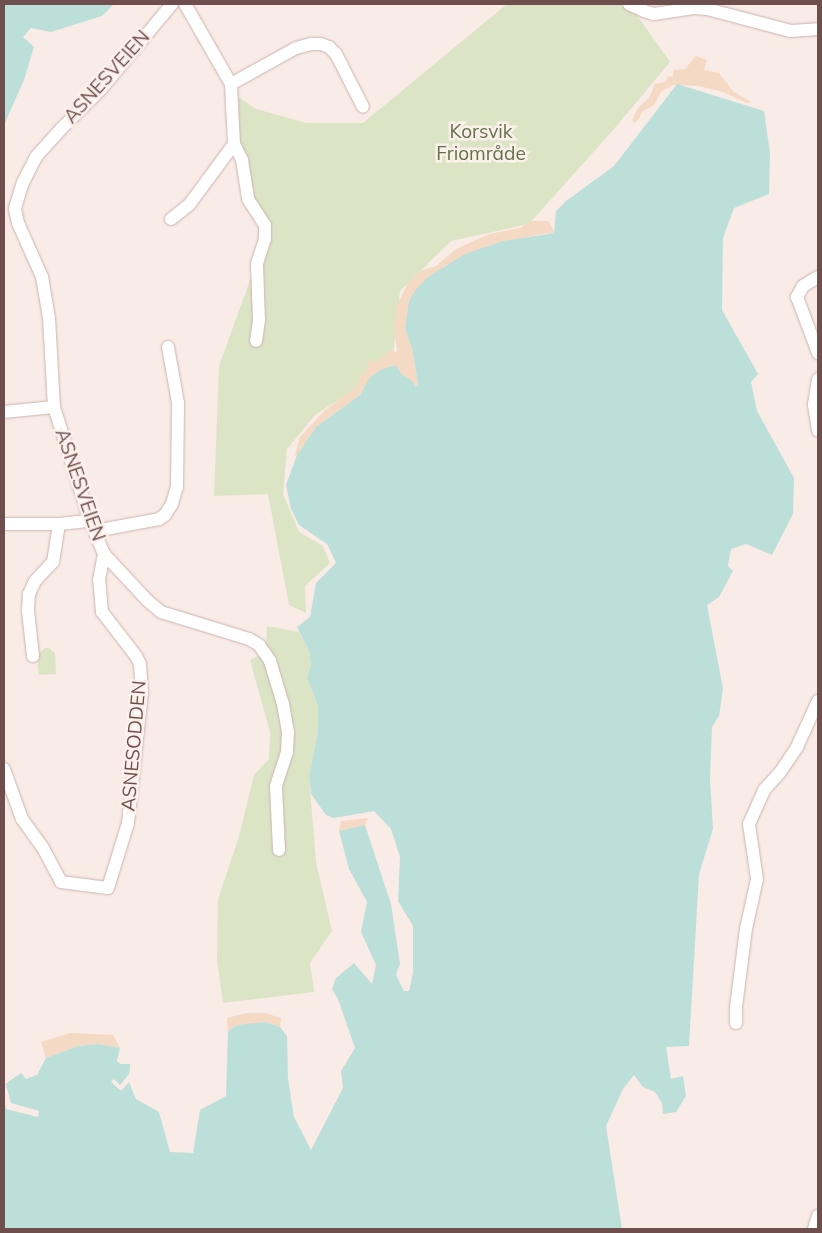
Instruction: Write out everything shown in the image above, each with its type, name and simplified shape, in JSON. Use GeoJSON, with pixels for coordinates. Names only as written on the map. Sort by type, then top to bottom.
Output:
{"type":"FeatureCollection","features":[{"type":"Feature","properties":{"kind":"street","name":"ASNESVEIEN"},"geometry":{"type":"LineString","coordinates":[[172,4],[102,88],[61,128],[36,157],[17,197],[15,209],[18,223],[42,277],[46,296],[54,407],[92,526],[104,554],[148,601],[161,612],[249,638],[266,652],[283,704],[288,732],[287,752],[276,786],[279,850]]}},
{"type":"Feature","properties":{"kind":"street"},"geometry":{"type":"LineString","coordinates":[[185,4],[231,84],[234,144],[242,160],[248,199],[265,225],[265,239],[257,264],[258,320],[256,341]]}},
{"type":"Feature","properties":{"kind":"street"},"geometry":{"type":"LineString","coordinates":[[629,4],[644,12],[654,14],[694,6],[792,31],[818,29]]}},
{"type":"Feature","properties":{"kind":"street"},"geometry":{"type":"LineString","coordinates":[[231,84],[296,48],[321,44],[329,47],[336,54],[363,107]]}},
{"type":"Feature","properties":{"kind":"street"},"geometry":{"type":"LineString","coordinates":[[171,219],[190,205],[234,144]]}},
{"type":"Feature","properties":{"kind":"street"},"geometry":{"type":"LineString","coordinates":[[818,277],[804,286],[798,298],[818,353]]}},
{"type":"Feature","properties":{"kind":"street"},"geometry":{"type":"LineString","coordinates":[[4,524],[92,526],[159,519],[165,515],[172,504],[178,487],[178,403],[168,347]]}},
{"type":"Feature","properties":{"kind":"street"},"geometry":{"type":"LineString","coordinates":[[818,379],[814,405],[818,431]]}},
{"type":"Feature","properties":{"kind":"street","name":"ASNESVEIEN"},"geometry":{"type":"LineString","coordinates":[[4,412],[54,407]]}},
{"type":"Feature","properties":{"kind":"street"},"geometry":{"type":"LineString","coordinates":[[33,656],[29,594],[35,581],[53,562],[59,524]]}},
{"type":"Feature","properties":{"kind":"street","name":"ASNESODDEN"},"geometry":{"type":"LineString","coordinates":[[4,769],[22,818],[43,848],[61,882],[108,888],[128,823],[142,693],[140,664],[102,612],[100,580],[104,554]]}},
{"type":"Feature","properties":{"kind":"street"},"geometry":{"type":"LineString","coordinates":[[736,1024],[736,1003],[746,929],[758,879],[749,824],[764,790],[791,757],[818,701]]}},
{"type":"Feature","properties":{"kind":"street"},"geometry":{"type":"LineString","coordinates":[[814,1229],[818,1216]]}},
{"type":"Feature","properties":{"kind":"green space","name":"Korsvik Friområde"},"geometry":{"type":"Polygon","coordinates":[[[507,4],[629,4],[670,62],[614,129],[529,224],[451,241],[400,291],[392,366],[315,415],[287,449],[283,494],[299,532],[323,546],[330,563],[305,586],[306,613],[289,605],[268,494],[214,496],[219,366],[265,239],[250,204],[231,92],[256,109],[306,123],[363,123],[507,4]]]}},
{"type":"Feature","properties":{"kind":"green space"},"geometry":{"type":"Polygon","coordinates":[[[267,626],[299,632],[309,651],[311,665],[307,678],[318,706],[318,730],[309,778],[316,862],[332,931],[310,963],[314,992],[223,1003],[217,961],[218,899],[239,836],[254,775],[269,759],[270,732],[250,660],[266,652],[267,626]]]}},
{"type":"Feature","properties":{"kind":"green space"},"geometry":{"type":"Polygon","coordinates":[[[45,648],[49,648],[55,653],[56,674],[39,675],[37,655],[45,648]]]}},
{"type":"Feature","properties":{"kind":"sand"},"geometry":{"type":"Polygon","coordinates":[[[696,56],[707,60],[704,70],[719,73],[733,91],[751,102],[747,103],[723,92],[699,86],[673,85],[661,92],[654,105],[642,112],[639,119],[634,123],[632,120],[638,108],[649,98],[655,84],[665,82],[668,76],[672,77],[674,70],[685,69],[696,56]]]}},
{"type":"Feature","properties":{"kind":"sand"},"geometry":{"type":"Polygon","coordinates":[[[531,221],[549,221],[555,233],[541,234],[487,246],[445,266],[416,289],[405,329],[412,348],[418,384],[416,388],[411,380],[402,375],[370,377],[360,395],[316,427],[297,455],[295,455],[300,437],[324,411],[356,387],[361,376],[367,371],[367,363],[370,361],[376,362],[391,350],[397,352],[394,327],[397,305],[408,283],[420,271],[436,266],[456,249],[489,234],[520,228],[531,221]]]}},
{"type":"Feature","properties":{"kind":"sand"},"geometry":{"type":"Polygon","coordinates":[[[368,818],[365,825],[339,831],[341,821],[368,818]]]}},
{"type":"Feature","properties":{"kind":"sand"},"geometry":{"type":"Polygon","coordinates":[[[246,1013],[265,1013],[281,1018],[280,1027],[266,1022],[233,1027],[228,1032],[227,1018],[246,1013]]]}},
{"type":"Feature","properties":{"kind":"sand"},"geometry":{"type":"Polygon","coordinates":[[[70,1033],[113,1035],[120,1048],[98,1044],[78,1046],[46,1058],[41,1042],[70,1033]]]}},
{"type":"Feature","properties":{"kind":"water"},"geometry":{"type":"Polygon","coordinates":[[[4,4],[114,4],[102,16],[51,32],[31,28],[23,37],[34,47],[24,80],[4,125],[4,4]]]}},
{"type":"Feature","properties":{"kind":"water"},"geometry":{"type":"Polygon","coordinates":[[[677,84],[764,111],[770,153],[769,194],[734,208],[723,238],[722,310],[758,374],[751,382],[757,411],[794,478],[793,514],[772,555],[746,544],[731,549],[728,566],[733,571],[719,597],[707,605],[723,689],[719,716],[712,727],[710,779],[713,829],[699,874],[689,1046],[666,1047],[671,1079],[683,1076],[686,1096],[676,1112],[663,1114],[662,1103],[655,1092],[643,1087],[634,1075],[623,1089],[606,1126],[622,1229],[4,1229],[4,1085],[21,1073],[26,1079],[37,1075],[46,1058],[78,1046],[98,1044],[120,1048],[117,1061],[121,1064],[130,1064],[129,1082],[136,1099],[159,1112],[170,1152],[193,1153],[200,1110],[226,1096],[228,1032],[233,1027],[244,1024],[266,1022],[280,1027],[287,1036],[288,1079],[294,1117],[311,1150],[343,1088],[341,1071],[355,1048],[338,999],[332,989],[336,978],[354,963],[372,984],[376,965],[361,932],[367,902],[349,869],[339,831],[365,825],[391,904],[400,964],[396,975],[404,991],[409,991],[413,973],[413,926],[398,901],[400,857],[391,829],[374,811],[334,818],[326,815],[311,794],[309,778],[318,730],[318,706],[307,678],[311,665],[309,651],[297,627],[310,617],[316,583],[336,563],[327,544],[299,525],[291,509],[286,485],[297,455],[316,427],[360,395],[370,377],[382,369],[396,365],[402,375],[411,380],[416,387],[418,384],[412,348],[405,329],[409,301],[416,289],[428,277],[465,254],[503,241],[554,233],[556,211],[566,201],[614,166],[677,84]]]}},
{"type":"Feature","properties":{"kind":"pier"},"geometry":{"type":"Polygon","coordinates":[[[118,1056],[122,1061],[132,1062],[134,1072],[133,1078],[121,1091],[111,1082],[114,1079],[120,1085],[131,1072],[130,1064],[121,1064],[117,1061],[118,1056]]]}},
{"type":"Feature","properties":{"kind":"pier"},"geometry":{"type":"Polygon","coordinates":[[[5,1081],[11,1103],[39,1111],[38,1117],[6,1109],[4,1101],[5,1081]]]}}]}
